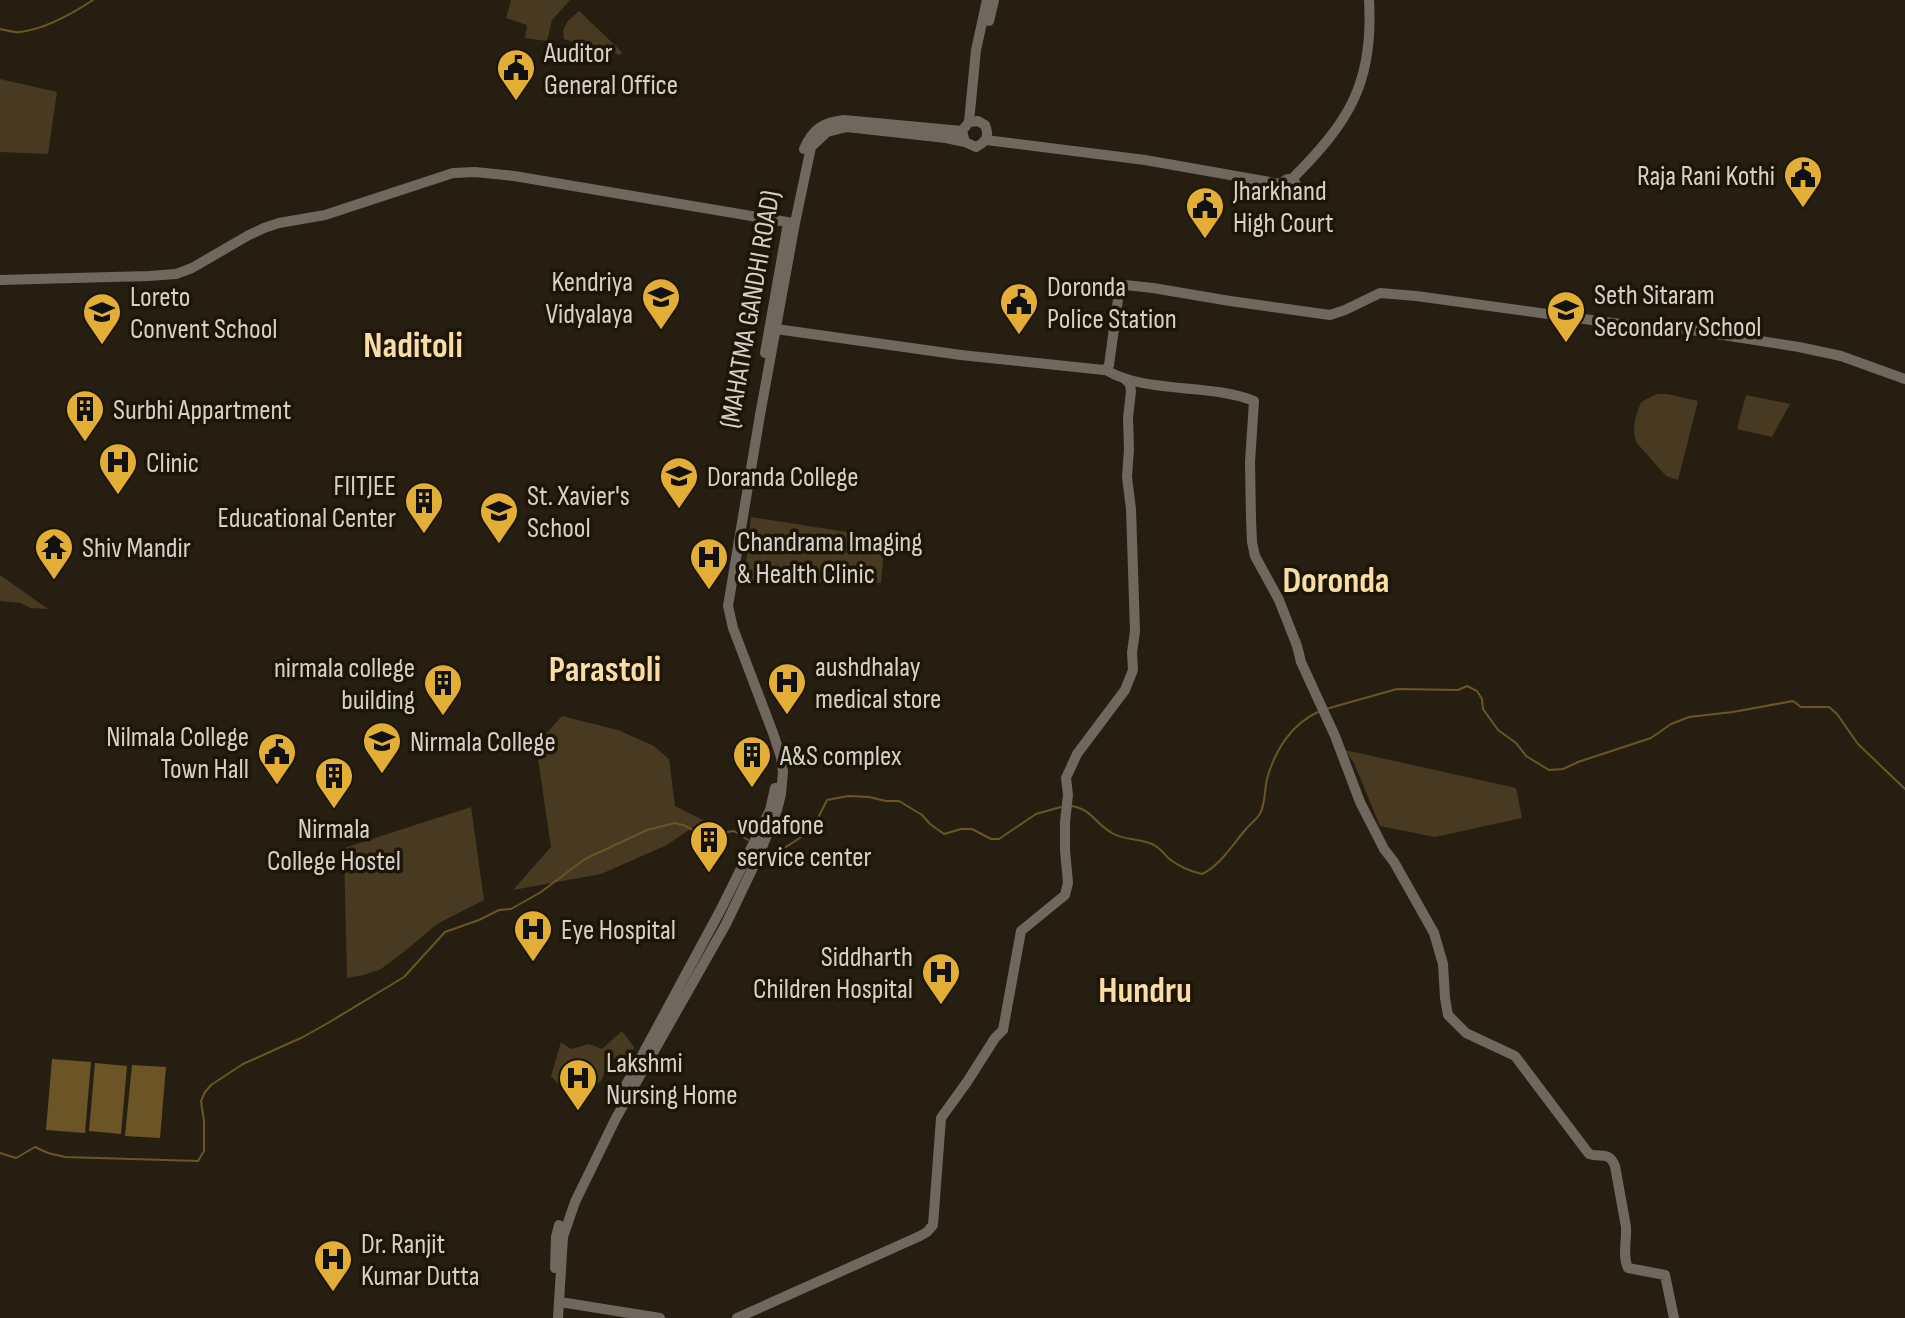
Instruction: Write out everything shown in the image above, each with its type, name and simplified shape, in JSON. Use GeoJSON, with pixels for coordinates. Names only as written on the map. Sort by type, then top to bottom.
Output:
{"type":"FeatureCollection","features":[{"type":"Feature","properties":{"kind":"main road"},"geometry":{"type":"LineString","coordinates":[[992,0],[976,50],[968,129],[976,147],[986,140],[1286,181],[1318,153],[1345,118],[1360,85],[1370,44],[1369,0]]}},
{"type":"Feature","properties":{"kind":"main road","name":"(MAHATMA GANDHI ROAD)"},"geometry":{"type":"LineString","coordinates":[[767,826],[775,790],[775,760],[728,631],[722,600],[804,145],[819,126],[844,120],[942,130],[968,129]]}},
{"type":"Feature","properties":{"kind":"main road"},"geometry":{"type":"LineString","coordinates":[[552,1318],[556,1237],[565,1207],[601,1132],[745,872],[781,794],[781,757],[733,628],[728,606],[776,329],[791,222],[811,147],[827,132],[847,127],[946,138],[985,125],[986,140]]}},
{"type":"Feature","properties":{"kind":"main road"},"geometry":{"type":"LineString","coordinates":[[0,280],[176,274],[264,228],[325,215],[459,172],[525,178],[791,222]]}},
{"type":"Feature","properties":{"kind":"main road"},"geometry":{"type":"LineString","coordinates":[[1106,370],[1110,362],[1119,292],[1128,285],[1330,315],[1380,293],[1416,296],[1628,325],[1672,327],[1784,345],[1841,356],[1905,379]]}},
{"type":"Feature","properties":{"kind":"main road"},"geometry":{"type":"LineString","coordinates":[[776,329],[961,355],[1106,370],[1125,379],[1254,401],[1250,462],[1255,556],[1281,604],[1301,662],[1360,802],[1438,942],[1447,1011],[1451,1020],[1466,1033],[1515,1056],[1589,1154],[1612,1159],[1626,1227],[1624,1261],[1628,1268],[1665,1275],[1674,1318]]}},
{"type":"Feature","properties":{"kind":"main road"},"geometry":{"type":"LineString","coordinates":[[737,1318],[930,1229],[941,1118],[1003,1030],[1021,931],[1067,891],[1066,778],[1071,764],[1129,684],[1133,670],[1135,631],[1127,477],[1131,391],[1125,379]]}},
{"type":"Feature","properties":{"kind":"main road"},"geometry":{"type":"LineString","coordinates":[[558,1318],[563,1237],[575,1202],[616,1118],[726,924],[745,872]]}},
{"type":"Feature","properties":{"kind":"main road"},"geometry":{"type":"LineString","coordinates":[[560,1302],[660,1318]]}},
{"type":"Feature","properties":{"kind":"shaded area"},"geometry":{"type":"Polygon","coordinates":[[[511,0],[570,0],[552,20],[547,41],[525,38],[527,25],[506,18],[511,0]]]}},
{"type":"Feature","properties":{"kind":"shaded area"},"geometry":{"type":"Polygon","coordinates":[[[579,11],[622,52],[620,55],[564,39],[563,30],[579,11]]]}},
{"type":"Feature","properties":{"kind":"shaded area"},"geometry":{"type":"Polygon","coordinates":[[[0,79],[57,92],[48,154],[0,152],[0,79]]]}},
{"type":"Feature","properties":{"kind":"shaded area"},"geometry":{"type":"Polygon","coordinates":[[[1657,394],[1698,401],[1678,480],[1666,476],[1636,442],[1635,419],[1641,402],[1657,394]]]}},
{"type":"Feature","properties":{"kind":"shaded area"},"geometry":{"type":"Polygon","coordinates":[[[1746,395],[1790,404],[1772,437],[1737,429],[1746,395]]]}},
{"type":"Feature","properties":{"kind":"shaded area"},"geometry":{"type":"Polygon","coordinates":[[[751,517],[885,538],[881,583],[744,582],[751,517]]]}},
{"type":"Feature","properties":{"kind":"shaded area"},"geometry":{"type":"Polygon","coordinates":[[[0,575],[48,609],[0,601],[0,575]]]}},
{"type":"Feature","properties":{"kind":"shaded area"},"geometry":{"type":"Polygon","coordinates":[[[562,716],[618,730],[654,746],[669,759],[675,806],[703,820],[667,845],[601,874],[513,890],[551,847],[536,745],[562,716]]]}},
{"type":"Feature","properties":{"kind":"shaded area"},"geometry":{"type":"Polygon","coordinates":[[[1345,750],[1516,788],[1522,818],[1435,837],[1380,826],[1354,763],[1345,750]]]}},
{"type":"Feature","properties":{"kind":"shaded area"},"geometry":{"type":"Polygon","coordinates":[[[471,807],[484,900],[437,924],[381,969],[347,978],[344,848],[471,807]]]}},
{"type":"Feature","properties":{"kind":"shaded area"},"geometry":{"type":"Polygon","coordinates":[[[622,1031],[634,1047],[630,1060],[609,1058],[602,1079],[594,1088],[585,1086],[581,1096],[567,1093],[551,1076],[561,1042],[571,1049],[589,1044],[602,1049],[622,1031]]]}},
{"type":"Feature","properties":{"kind":"shaded area"},"geometry":{"type":"Polygon","coordinates":[[[52,1059],[91,1062],[85,1133],[46,1130],[52,1059]]]}},
{"type":"Feature","properties":{"kind":"shaded area"},"geometry":{"type":"Polygon","coordinates":[[[95,1063],[127,1066],[121,1134],[89,1131],[95,1063]]]}},
{"type":"Feature","properties":{"kind":"shaded area"},"geometry":{"type":"Polygon","coordinates":[[[132,1065],[166,1067],[160,1138],[125,1136],[132,1065]]]}},
{"type":"Feature","properties":{"kind":"waterway"},"geometry":{"type":"LineString","coordinates":[[0,29],[17,32],[39,28],[93,0]]}},
{"type":"Feature","properties":{"kind":"waterway"},"geometry":{"type":"LineString","coordinates":[[1326,709],[1397,689],[1458,690],[1467,686],[1477,691],[1483,709],[1498,730],[1516,743],[1526,756],[1549,770],[1563,769],[1651,738],[1671,724],[1689,717],[1793,701],[1801,707],[1829,707],[1858,744],[1905,789]]}},
{"type":"Feature","properties":{"kind":"waterway"},"geometry":{"type":"LineString","coordinates":[[1071,806],[1088,813],[1112,833],[1154,845],[1176,863],[1202,874],[1220,860],[1258,817],[1263,807],[1270,768],[1280,748],[1293,730],[1320,711]]}},
{"type":"Feature","properties":{"kind":"waterway"},"geometry":{"type":"LineString","coordinates":[[764,850],[772,856],[814,826],[827,800],[848,796],[899,801],[944,834],[972,829],[991,839],[999,839],[1036,814],[1061,807]]}},
{"type":"Feature","properties":{"kind":"waterway"},"geometry":{"type":"LineString","coordinates":[[0,1153],[16,1158],[35,1147],[65,1157],[198,1161],[204,1151],[201,1101],[211,1085],[243,1064],[303,1037],[404,977],[445,932],[499,910],[511,909],[541,892],[585,859],[647,830],[675,823],[697,832],[715,834],[734,831],[748,840]]}},
{"type":"Feature","properties":{"kind":"place","name":"Auditor General Office"},"geometry":{"type":"Point","coordinates":[516,102]}},
{"type":"Feature","properties":{"kind":"place","name":"Raja Rani Kothi"},"geometry":{"type":"Point","coordinates":[1803,209]}},
{"type":"Feature","properties":{"kind":"place","name":"Jharkhand High Court"},"geometry":{"type":"Point","coordinates":[1205,240]}},
{"type":"Feature","properties":{"kind":"place","name":"Kendriya Vidyalaya"},"geometry":{"type":"Point","coordinates":[661,331]}},
{"type":"Feature","properties":{"kind":"place","name":"Doronda Police Station"},"geometry":{"type":"Point","coordinates":[1019,336]}},
{"type":"Feature","properties":{"kind":"place","name":"Seth Sitaram Secondary School"},"geometry":{"type":"Point","coordinates":[1566,344]}},
{"type":"Feature","properties":{"kind":"place","name":"Loreto Convent School"},"geometry":{"type":"Point","coordinates":[102,346]}},
{"type":"Feature","properties":{"kind":"place","name":"Surbhi Appartment"},"geometry":{"type":"Point","coordinates":[85,443]}},
{"type":"Feature","properties":{"kind":"place","name":"Clinic"},"geometry":{"type":"Point","coordinates":[118,496]}},
{"type":"Feature","properties":{"kind":"place","name":"Doranda College"},"geometry":{"type":"Point","coordinates":[679,510]}},
{"type":"Feature","properties":{"kind":"place","name":"FIITJEE Educational Center"},"geometry":{"type":"Point","coordinates":[424,535]}},
{"type":"Feature","properties":{"kind":"place","name":"St. Xavier's School"},"geometry":{"type":"Point","coordinates":[499,545]}},
{"type":"Feature","properties":{"kind":"place","name":"Shiv Mandir"},"geometry":{"type":"Point","coordinates":[54,581]}},
{"type":"Feature","properties":{"kind":"place","name":"Chandrama Imaging & Health Clinic"},"geometry":{"type":"Point","coordinates":[709,591]}},
{"type":"Feature","properties":{"kind":"place","name":"aushdhalay medical store"},"geometry":{"type":"Point","coordinates":[787,716]}},
{"type":"Feature","properties":{"kind":"place","name":"nirmala college building"},"geometry":{"type":"Point","coordinates":[443,717]}},
{"type":"Feature","properties":{"kind":"place","name":"Nirmala College"},"geometry":{"type":"Point","coordinates":[382,775]}},
{"type":"Feature","properties":{"kind":"place","name":"Nilmala College Town Hall"},"geometry":{"type":"Point","coordinates":[277,786]}},
{"type":"Feature","properties":{"kind":"place","name":"A&S complex"},"geometry":{"type":"Point","coordinates":[752,789]}},
{"type":"Feature","properties":{"kind":"place","name":"Nirmala College Hostel"},"geometry":{"type":"Point","coordinates":[334,810]}},
{"type":"Feature","properties":{"kind":"place","name":"vodafone service center"},"geometry":{"type":"Point","coordinates":[709,874]}},
{"type":"Feature","properties":{"kind":"place","name":"Eye Hospital"},"geometry":{"type":"Point","coordinates":[533,963]}},
{"type":"Feature","properties":{"kind":"place","name":"Siddharth Children Hospital"},"geometry":{"type":"Point","coordinates":[941,1006]}},
{"type":"Feature","properties":{"kind":"place","name":"Lakshmi Nursing Home"},"geometry":{"type":"Point","coordinates":[578,1112]}},
{"type":"Feature","properties":{"kind":"place","name":"Dr. Ranjit Kumar Dutta"},"geometry":{"type":"Point","coordinates":[333,1293]}},
{"type":"Feature","properties":{"kind":"district","name":"Naditoli"},"geometry":{"type":"Point","coordinates":[413,344]}},
{"type":"Feature","properties":{"kind":"district","name":"Doronda"},"geometry":{"type":"Point","coordinates":[1336,579]}},
{"type":"Feature","properties":{"kind":"district","name":"Parastoli"},"geometry":{"type":"Point","coordinates":[605,668]}},
{"type":"Feature","properties":{"kind":"district","name":"Hundru"},"geometry":{"type":"Point","coordinates":[1145,989]}}]}
